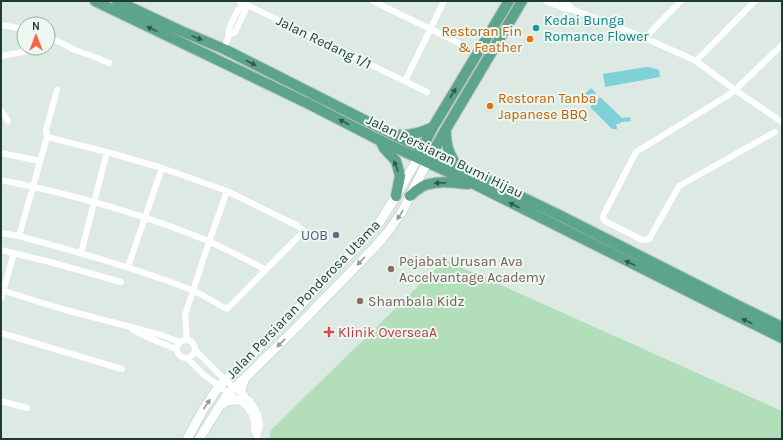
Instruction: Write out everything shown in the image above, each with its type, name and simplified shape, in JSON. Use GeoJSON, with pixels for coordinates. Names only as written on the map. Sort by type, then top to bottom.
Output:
{"type":"FeatureCollection","features":[{"type":"Feature","properties":{"kind":"main road","name":"Jalan Persiaran Bumi Hijau"},"geometry":{"type":"LineString","coordinates":[[95,1],[307,103],[379,140],[420,153]]}},
{"type":"Feature","properties":{"kind":"main road","name":"Jalan Persiaran Bumi Hijau"},"geometry":{"type":"LineString","coordinates":[[117,1],[224,49],[394,135],[420,153],[474,184],[613,254],[782,327]]}},
{"type":"Feature","properties":{"kind":"main road"},"geometry":{"type":"LineString","coordinates":[[420,153],[433,127],[509,1]]}},
{"type":"Feature","properties":{"kind":"main road"},"geometry":{"type":"LineString","coordinates":[[430,158],[522,1]]}},
{"type":"Feature","properties":{"kind":"main road"},"geometry":{"type":"LineString","coordinates":[[193,48],[217,55],[224,49]]}},
{"type":"Feature","properties":{"kind":"main road"},"geometry":{"type":"LineString","coordinates":[[224,49],[222,57],[248,75]]}},
{"type":"Feature","properties":{"kind":"main road"},"geometry":{"type":"LineString","coordinates":[[394,135],[405,136],[416,134],[433,127]]}},
{"type":"Feature","properties":{"kind":"main road"},"geometry":{"type":"LineString","coordinates":[[446,129],[446,144],[458,167]]}},
{"type":"Feature","properties":{"kind":"main road"},"geometry":{"type":"LineString","coordinates":[[379,140],[396,161],[400,176],[396,196]]}},
{"type":"Feature","properties":{"kind":"main road","name":"Jalan Persiaran Ponderosa Utama"},"geometry":{"type":"LineString","coordinates":[[187,439],[203,410],[222,383],[285,322],[365,239],[381,220],[420,153]]}},
{"type":"Feature","properties":{"kind":"main road","name":"Jalan Persiaran Bumi Hijau"},"geometry":{"type":"LineString","coordinates":[[430,158],[458,167],[619,245],[678,281],[782,338]]}},
{"type":"Feature","properties":{"kind":"main road","name":"Jalan Persiaran Ponderosa Utama"},"geometry":{"type":"LineString","coordinates":[[199,439],[231,390],[297,327],[387,233],[402,212],[430,158]]}},
{"type":"Feature","properties":{"kind":"main road"},"geometry":{"type":"LineString","coordinates":[[410,196],[418,189],[430,184],[474,184]]}},
{"type":"Feature","properties":{"kind":"main road"},"geometry":{"type":"LineString","coordinates":[[613,254],[619,245]]}},
{"type":"Feature","properties":{"kind":"main road"},"geometry":{"type":"LineString","coordinates":[[219,407],[228,401],[241,398],[241,390],[245,378]]}},
{"type":"Feature","properties":{"kind":"street"},"geometry":{"type":"LineString","coordinates":[[373,1],[459,43]]}},
{"type":"Feature","properties":{"kind":"street"},"geometry":{"type":"LineString","coordinates":[[405,81],[444,1]]}},
{"type":"Feature","properties":{"kind":"street"},"geometry":{"type":"LineString","coordinates":[[546,1],[564,8],[572,9],[645,38],[696,61],[735,90],[782,121]]}},
{"type":"Feature","properties":{"kind":"street"},"geometry":{"type":"LineString","coordinates":[[562,1],[567,3],[572,9]]}},
{"type":"Feature","properties":{"kind":"street"},"geometry":{"type":"LineString","coordinates":[[645,38],[681,1]]}},
{"type":"Feature","properties":{"kind":"street"},"geometry":{"type":"LineString","coordinates":[[696,61],[755,1]]}},
{"type":"Feature","properties":{"kind":"street"},"geometry":{"type":"LineString","coordinates":[[224,49],[229,35],[235,32],[245,11],[243,2]]}},
{"type":"Feature","properties":{"kind":"street","name":"Jalan Redang 1/1"},"geometry":{"type":"LineString","coordinates":[[243,2],[427,92]]}},
{"type":"Feature","properties":{"kind":"street"},"geometry":{"type":"LineString","coordinates":[[1,25],[16,28]]}},
{"type":"Feature","properties":{"kind":"street"},"geometry":{"type":"LineString","coordinates":[[56,40],[108,63]]}},
{"type":"Feature","properties":{"kind":"street"},"geometry":{"type":"LineString","coordinates":[[775,132],[679,186],[649,239],[642,240],[605,221],[603,218],[636,152],[727,96],[782,45]]}},
{"type":"Feature","properties":{"kind":"street"},"geometry":{"type":"LineString","coordinates":[[1,56],[16,53]]}},
{"type":"Feature","properties":{"kind":"street"},"geometry":{"type":"LineString","coordinates":[[20,236],[47,137],[46,130],[57,90]]}},
{"type":"Feature","properties":{"kind":"street"},"geometry":{"type":"LineString","coordinates":[[1,110],[8,121]]}},
{"type":"Feature","properties":{"kind":"street"},"geometry":{"type":"LineString","coordinates":[[1,233],[20,236],[128,268],[193,291],[227,309],[304,231],[298,226],[227,192],[162,168],[47,137]]}},
{"type":"Feature","properties":{"kind":"street"},"geometry":{"type":"LineString","coordinates":[[81,253],[107,152]]}},
{"type":"Feature","properties":{"kind":"street"},"geometry":{"type":"LineString","coordinates":[[1,153],[40,161]]}},
{"type":"Feature","properties":{"kind":"street"},"geometry":{"type":"LineString","coordinates":[[128,268],[162,168]]}},
{"type":"Feature","properties":{"kind":"street"},"geometry":{"type":"LineString","coordinates":[[1,180],[33,186],[94,202],[145,218],[209,242],[266,270]]}},
{"type":"Feature","properties":{"kind":"street"},"geometry":{"type":"LineString","coordinates":[[187,340],[185,315],[227,192]]}},
{"type":"Feature","properties":{"kind":"street"},"geometry":{"type":"LineString","coordinates":[[1,250],[121,282]]}},
{"type":"Feature","properties":{"kind":"street"},"geometry":{"type":"LineString","coordinates":[[1,299],[14,253]]}},
{"type":"Feature","properties":{"kind":"street"},"geometry":{"type":"LineString","coordinates":[[4,290],[62,309],[155,333],[180,342]]}},
{"type":"Feature","properties":{"kind":"street"},"geometry":{"type":"LineString","coordinates":[[127,326],[153,340],[176,349],[180,356],[187,358],[204,375],[222,383],[241,398],[250,401],[258,414],[260,427],[257,437]]}},
{"type":"Feature","properties":{"kind":"street"},"geometry":{"type":"LineString","coordinates":[[1,333],[122,370]]}},
{"type":"Feature","properties":{"kind":"street"},"geometry":{"type":"LineString","coordinates":[[153,340],[155,333]]}},
{"type":"Feature","properties":{"kind":"street"},"geometry":{"type":"LineString","coordinates":[[164,344],[167,337]]}},
{"type":"Feature","properties":{"kind":"street"},"geometry":{"type":"LineString","coordinates":[[176,349],[180,342],[185,340],[190,341],[194,345],[195,350],[212,367],[222,383]]}},
{"type":"Feature","properties":{"kind":"street"},"geometry":{"type":"LineString","coordinates":[[187,358],[192,355],[195,350]]}},
{"type":"Feature","properties":{"kind":"street"},"geometry":{"type":"LineString","coordinates":[[204,375],[212,367]]}},
{"type":"Feature","properties":{"kind":"street"},"geometry":{"type":"LineString","coordinates":[[1,401],[27,408]]}},
{"type":"Feature","properties":{"kind":"green space"},"geometry":{"type":"Polygon","coordinates":[[[445,260],[782,411],[782,439],[269,439],[271,430],[445,260]]]}},
{"type":"Feature","properties":{"kind":"water"},"geometry":{"type":"Polygon","coordinates":[[[646,67],[659,70],[660,77],[605,87],[603,74],[646,67]]]}},
{"type":"Feature","properties":{"kind":"water"},"geometry":{"type":"Polygon","coordinates":[[[591,88],[596,93],[585,103],[581,98],[591,88]]]}},
{"type":"Feature","properties":{"kind":"water"},"geometry":{"type":"Polygon","coordinates":[[[600,97],[622,118],[630,117],[631,121],[617,124],[617,129],[612,129],[590,107],[600,97]]]}},
{"type":"Feature","properties":{"kind":"place","name":"Kedai Bunga Romance Flower"},"geometry":{"type":"Point","coordinates":[536,28]}},
{"type":"Feature","properties":{"kind":"place","name":"Restoran Fin & Feather"},"geometry":{"type":"Point","coordinates":[530,39]}},
{"type":"Feature","properties":{"kind":"place","name":"Restoran Tanba Japanese BBQ"},"geometry":{"type":"Point","coordinates":[490,106]}},
{"type":"Feature","properties":{"kind":"place","name":"UOB"},"geometry":{"type":"Point","coordinates":[336,235]}},
{"type":"Feature","properties":{"kind":"place","name":"Pejabat Urusan Ava Accelvantage Academy"},"geometry":{"type":"Point","coordinates":[391,269]}},
{"type":"Feature","properties":{"kind":"place","name":"Shambala Kidz"},"geometry":{"type":"Point","coordinates":[360,301]}},
{"type":"Feature","properties":{"kind":"place","name":"Klinik OverseaA"},"geometry":{"type":"Point","coordinates":[329,332]}}]}
